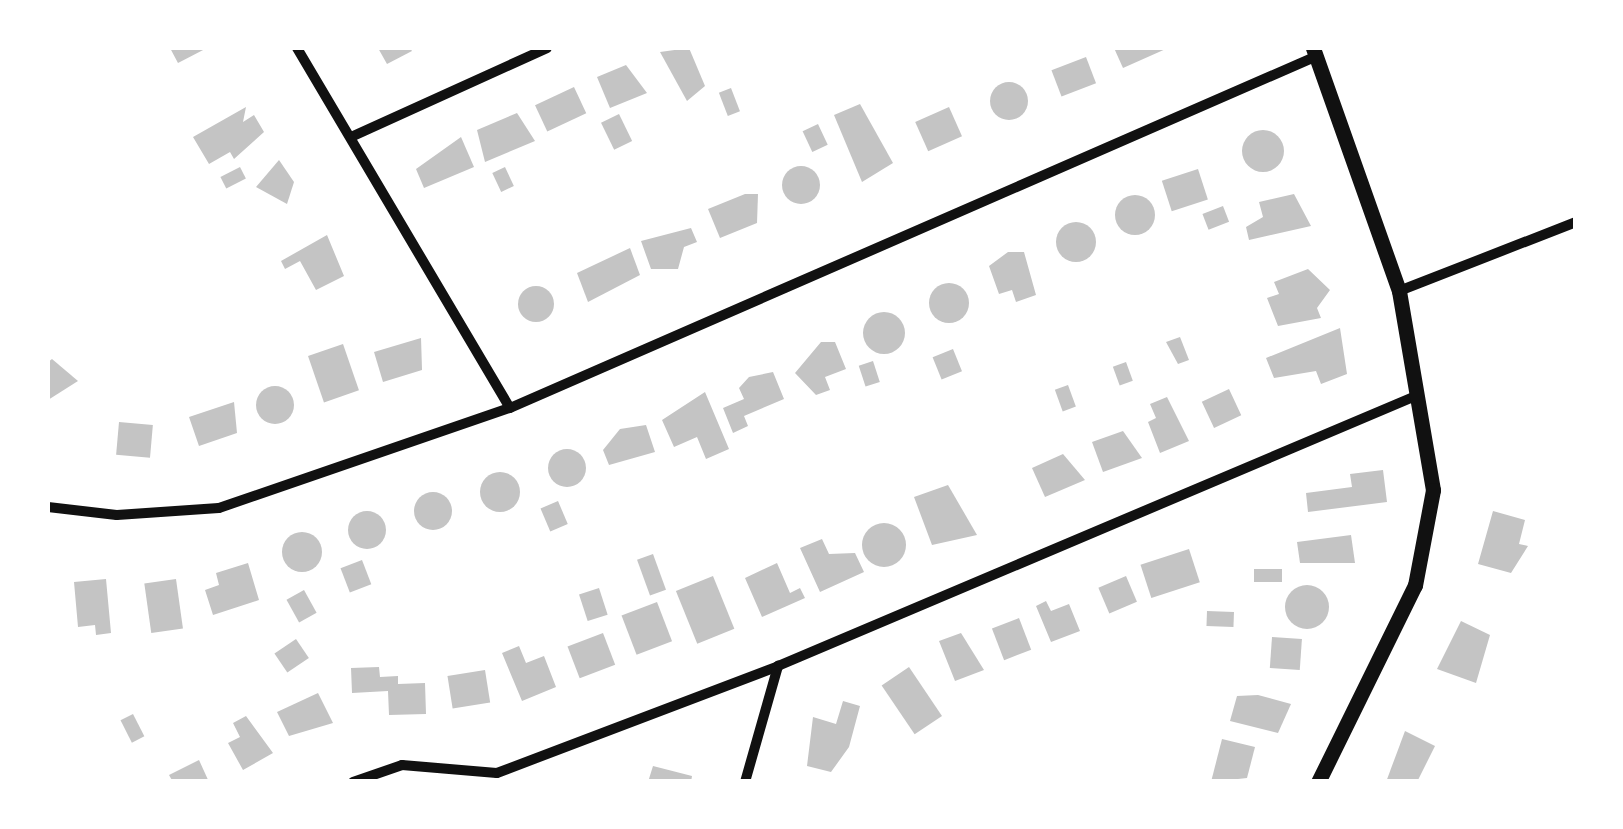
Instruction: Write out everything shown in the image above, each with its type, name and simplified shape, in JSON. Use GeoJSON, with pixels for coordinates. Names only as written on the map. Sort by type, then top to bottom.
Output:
{"type":"FeatureCollection","features":[{"type":"Feature","properties":{"kind":"main road"},"geometry":{"type":"LineString","coordinates":[[1315,52],[1398,292],[1433,490],[1414,585],[1318,782]]}},
{"type":"Feature","properties":{"kind":"street"},"geometry":{"type":"LineString","coordinates":[[297,48],[510,408]]}},
{"type":"Feature","properties":{"kind":"street"},"geometry":{"type":"LineString","coordinates":[[352,137],[548,48]]}},
{"type":"Feature","properties":{"kind":"street"},"geometry":{"type":"LineString","coordinates":[[48,507],[118,515],[219,508],[510,408],[1315,52]]}},
{"type":"Feature","properties":{"kind":"street"},"geometry":{"type":"LineString","coordinates":[[1398,292],[1576,222]]}},
{"type":"Feature","properties":{"kind":"street"},"geometry":{"type":"LineString","coordinates":[[353,782],[402,765],[494,777],[778,666],[1419,394]]}},
{"type":"Feature","properties":{"kind":"street"},"geometry":{"type":"LineString","coordinates":[[746,782],[778,666]]}},
{"type":"Feature","properties":{"kind":"building"},"geometry":{"type":"Polygon","coordinates":[[[170,48],[207,48],[178,63],[170,48]]]}},
{"type":"Feature","properties":{"kind":"building"},"geometry":{"type":"Polygon","coordinates":[[[378,48],[410,48],[412,51],[387,64],[378,48]]]}},
{"type":"Feature","properties":{"kind":"building"},"geometry":{"type":"Polygon","coordinates":[[[689,48],[705,86],[687,101],[660,52],[689,48]]]}},
{"type":"Feature","properties":{"kind":"building"},"geometry":{"type":"Polygon","coordinates":[[[1114,48],[1168,48],[1123,68],[1114,48]]]}},
{"type":"Feature","properties":{"kind":"building"},"geometry":{"type":"Polygon","coordinates":[[[1086,57],[1096,83],[1061,96],[1051,70],[1086,57]]]}},
{"type":"Feature","properties":{"kind":"building"},"geometry":{"type":"Polygon","coordinates":[[[626,65],[647,93],[610,108],[597,77],[626,65]]]}},
{"type":"Feature","properties":{"kind":"building"},"geometry":{"type":"Polygon","coordinates":[[[1009,82],[1023,87],[1028,101],[1023,115],[1009,120],[995,115],[990,101],[995,87],[1009,82]]]}},
{"type":"Feature","properties":{"kind":"building"},"geometry":{"type":"Polygon","coordinates":[[[574,87],[586,113],[547,131],[535,105],[574,87]]]}},
{"type":"Feature","properties":{"kind":"building"},"geometry":{"type":"Polygon","coordinates":[[[731,88],[740,111],[728,116],[719,93],[731,88]]]}},
{"type":"Feature","properties":{"kind":"building"},"geometry":{"type":"Polygon","coordinates":[[[860,104],[893,163],[862,182],[834,115],[860,104]]]}},
{"type":"Feature","properties":{"kind":"building"},"geometry":{"type":"Polygon","coordinates":[[[246,107],[243,122],[254,115],[264,132],[234,159],[230,152],[209,164],[193,137],[246,107]]]}},
{"type":"Feature","properties":{"kind":"building"},"geometry":{"type":"Polygon","coordinates":[[[949,107],[962,136],[928,151],[915,122],[949,107]]]}},
{"type":"Feature","properties":{"kind":"building"},"geometry":{"type":"Polygon","coordinates":[[[517,113],[535,141],[485,162],[477,130],[517,113]]]}},
{"type":"Feature","properties":{"kind":"building"},"geometry":{"type":"Polygon","coordinates":[[[619,114],[632,141],[614,150],[601,123],[619,114]]]}},
{"type":"Feature","properties":{"kind":"building"},"geometry":{"type":"Polygon","coordinates":[[[818,124],[828,145],[812,152],[803,131],[818,124]]]}},
{"type":"Feature","properties":{"kind":"building"},"geometry":{"type":"Polygon","coordinates":[[[1263,130],[1278,136],[1284,151],[1278,166],[1263,172],[1248,166],[1242,151],[1248,136],[1263,130]]]}},
{"type":"Feature","properties":{"kind":"building"},"geometry":{"type":"Polygon","coordinates":[[[461,137],[474,167],[424,188],[416,169],[461,137]]]}},
{"type":"Feature","properties":{"kind":"building"},"geometry":{"type":"Polygon","coordinates":[[[279,160],[294,182],[287,204],[256,187],[279,160]]]}},
{"type":"Feature","properties":{"kind":"building"},"geometry":{"type":"Polygon","coordinates":[[[801,166],[815,171],[820,185],[815,199],[801,204],[787,199],[782,185],[787,171],[801,166]]]}},
{"type":"Feature","properties":{"kind":"building"},"geometry":{"type":"Polygon","coordinates":[[[240,167],[246,179],[226,189],[220,177],[240,167]]]}},
{"type":"Feature","properties":{"kind":"building"},"geometry":{"type":"Polygon","coordinates":[[[505,167],[514,186],[501,192],[492,173],[505,167]]]}},
{"type":"Feature","properties":{"kind":"building"},"geometry":{"type":"Polygon","coordinates":[[[1198,169],[1208,199],[1172,211],[1162,181],[1198,169]]]}},
{"type":"Feature","properties":{"kind":"building"},"geometry":{"type":"Polygon","coordinates":[[[745,194],[758,194],[757,223],[720,238],[708,209],[745,194]]]}},
{"type":"Feature","properties":{"kind":"building"},"geometry":{"type":"Polygon","coordinates":[[[1294,194],[1311,226],[1249,240],[1246,227],[1263,217],[1259,202],[1294,194]]]}},
{"type":"Feature","properties":{"kind":"building"},"geometry":{"type":"Polygon","coordinates":[[[1135,195],[1149,201],[1155,215],[1149,229],[1135,235],[1121,229],[1115,215],[1121,201],[1135,195]]]}},
{"type":"Feature","properties":{"kind":"building"},"geometry":{"type":"Polygon","coordinates":[[[1223,206],[1229,222],[1209,230],[1202,214],[1223,206]]]}},
{"type":"Feature","properties":{"kind":"building"},"geometry":{"type":"Polygon","coordinates":[[[1076,222],[1090,228],[1096,242],[1090,256],[1076,262],[1062,256],[1056,242],[1062,228],[1076,222]]]}},
{"type":"Feature","properties":{"kind":"building"},"geometry":{"type":"Polygon","coordinates":[[[691,228],[697,242],[684,247],[678,269],[651,269],[641,241],[691,228]]]}},
{"type":"Feature","properties":{"kind":"building"},"geometry":{"type":"Polygon","coordinates":[[[327,235],[344,276],[316,290],[300,261],[285,269],[281,261],[327,235]]]}},
{"type":"Feature","properties":{"kind":"building"},"geometry":{"type":"Polygon","coordinates":[[[630,248],[640,275],[588,302],[577,273],[630,248]]]}},
{"type":"Feature","properties":{"kind":"building"},"geometry":{"type":"Polygon","coordinates":[[[1008,252],[1024,252],[1036,295],[1016,302],[1012,290],[999,294],[989,266],[1008,252]]]}},
{"type":"Feature","properties":{"kind":"building"},"geometry":{"type":"Polygon","coordinates":[[[1308,269],[1330,290],[1317,308],[1321,318],[1278,326],[1267,298],[1279,294],[1274,282],[1308,269]]]}},
{"type":"Feature","properties":{"kind":"building"},"geometry":{"type":"Polygon","coordinates":[[[949,283],[963,289],[969,303],[963,317],[949,323],[935,317],[929,303],[935,289],[949,283]]]}},
{"type":"Feature","properties":{"kind":"building"},"geometry":{"type":"Polygon","coordinates":[[[536,286],[549,291],[554,304],[549,317],[536,322],[523,317],[518,304],[523,291],[536,286]]]}},
{"type":"Feature","properties":{"kind":"building"},"geometry":{"type":"Polygon","coordinates":[[[884,312],[899,318],[905,333],[899,348],[884,354],[869,348],[863,333],[869,318],[884,312]]]}},
{"type":"Feature","properties":{"kind":"building"},"geometry":{"type":"Polygon","coordinates":[[[1340,328],[1347,374],[1321,384],[1316,371],[1274,378],[1266,358],[1340,328]]]}},
{"type":"Feature","properties":{"kind":"building"},"geometry":{"type":"Polygon","coordinates":[[[1180,337],[1189,360],[1178,364],[1166,342],[1180,337]]]}},
{"type":"Feature","properties":{"kind":"building"},"geometry":{"type":"Polygon","coordinates":[[[421,338],[422,370],[383,382],[374,352],[421,338]]]}},
{"type":"Feature","properties":{"kind":"building"},"geometry":{"type":"Polygon","coordinates":[[[821,342],[835,342],[846,369],[825,377],[830,390],[816,395],[795,373],[821,342]]]}},
{"type":"Feature","properties":{"kind":"building"},"geometry":{"type":"Polygon","coordinates":[[[343,344],[359,390],[324,402],[308,356],[343,344]]]}},
{"type":"Feature","properties":{"kind":"building"},"geometry":{"type":"Polygon","coordinates":[[[953,349],[962,371],[942,379],[933,357],[953,349]]]}},
{"type":"Feature","properties":{"kind":"building"},"geometry":{"type":"Polygon","coordinates":[[[52,359],[78,381],[48,400],[48,362],[52,359]]]}},
{"type":"Feature","properties":{"kind":"building"},"geometry":{"type":"Polygon","coordinates":[[[873,361],[880,382],[866,387],[859,366],[873,361]]]}},
{"type":"Feature","properties":{"kind":"building"},"geometry":{"type":"Polygon","coordinates":[[[1126,362],[1133,381],[1120,386],[1113,367],[1126,362]]]}},
{"type":"Feature","properties":{"kind":"building"},"geometry":{"type":"Polygon","coordinates":[[[773,372],[784,399],[744,416],[748,426],[733,433],[723,408],[744,399],[739,388],[749,377],[773,372]]]}},
{"type":"Feature","properties":{"kind":"building"},"geometry":{"type":"Polygon","coordinates":[[[1068,385],[1076,407],[1063,411],[1055,390],[1068,385]]]}},
{"type":"Feature","properties":{"kind":"building"},"geometry":{"type":"Polygon","coordinates":[[[275,386],[288,392],[294,405],[288,418],[275,424],[262,418],[256,405],[262,392],[275,386]]]}},
{"type":"Feature","properties":{"kind":"building"},"geometry":{"type":"Polygon","coordinates":[[[1229,389],[1241,415],[1214,428],[1202,402],[1229,389]]]}},
{"type":"Feature","properties":{"kind":"building"},"geometry":{"type":"Polygon","coordinates":[[[705,392],[729,449],[706,459],[697,437],[674,447],[662,420],[705,392]]]}},
{"type":"Feature","properties":{"kind":"building"},"geometry":{"type":"Polygon","coordinates":[[[1167,397],[1189,441],[1160,453],[1148,422],[1156,418],[1150,404],[1167,397]]]}},
{"type":"Feature","properties":{"kind":"building"},"geometry":{"type":"Polygon","coordinates":[[[234,402],[237,433],[199,446],[189,417],[234,402]]]}},
{"type":"Feature","properties":{"kind":"building"},"geometry":{"type":"Polygon","coordinates":[[[119,422],[153,425],[150,458],[116,455],[119,422]]]}},
{"type":"Feature","properties":{"kind":"building"},"geometry":{"type":"Polygon","coordinates":[[[646,425],[655,452],[609,465],[603,450],[620,429],[646,425]]]}},
{"type":"Feature","properties":{"kind":"building"},"geometry":{"type":"Polygon","coordinates":[[[1123,431],[1142,458],[1103,472],[1092,442],[1123,431]]]}},
{"type":"Feature","properties":{"kind":"building"},"geometry":{"type":"Polygon","coordinates":[[[567,449],[581,454],[586,468],[581,482],[567,487],[553,482],[548,468],[553,454],[567,449]]]}},
{"type":"Feature","properties":{"kind":"building"},"geometry":{"type":"Polygon","coordinates":[[[1063,454],[1085,480],[1045,497],[1032,468],[1063,454]]]}},
{"type":"Feature","properties":{"kind":"building"},"geometry":{"type":"Polygon","coordinates":[[[1383,470],[1387,502],[1308,512],[1306,493],[1352,487],[1350,474],[1383,470]]]}},
{"type":"Feature","properties":{"kind":"building"},"geometry":{"type":"Polygon","coordinates":[[[500,472],[514,478],[520,492],[514,506],[500,512],[486,506],[480,492],[486,478],[500,472]]]}},
{"type":"Feature","properties":{"kind":"building"},"geometry":{"type":"Polygon","coordinates":[[[948,485],[977,535],[932,545],[914,497],[948,485]]]}},
{"type":"Feature","properties":{"kind":"building"},"geometry":{"type":"Polygon","coordinates":[[[433,492],[446,498],[452,511],[446,524],[433,530],[420,524],[414,511],[420,498],[433,492]]]}},
{"type":"Feature","properties":{"kind":"building"},"geometry":{"type":"Polygon","coordinates":[[[558,501],[568,524],[550,531],[541,508],[558,501]]]}},
{"type":"Feature","properties":{"kind":"building"},"geometry":{"type":"Polygon","coordinates":[[[367,511],[381,516],[386,530],[381,544],[367,549],[353,544],[348,530],[353,516],[367,511]]]}},
{"type":"Feature","properties":{"kind":"building"},"geometry":{"type":"Polygon","coordinates":[[[1493,511],[1525,520],[1519,544],[1528,546],[1511,573],[1478,564],[1493,511]]]}},
{"type":"Feature","properties":{"kind":"building"},"geometry":{"type":"Polygon","coordinates":[[[884,523],[899,530],[906,545],[899,560],[884,567],[869,560],[862,545],[869,530],[884,523]]]}},
{"type":"Feature","properties":{"kind":"building"},"geometry":{"type":"Polygon","coordinates":[[[302,532],[316,538],[322,552],[316,566],[302,572],[288,566],[282,552],[288,538],[302,532]]]}},
{"type":"Feature","properties":{"kind":"building"},"geometry":{"type":"Polygon","coordinates":[[[1351,535],[1355,563],[1300,563],[1297,542],[1351,535]]]}},
{"type":"Feature","properties":{"kind":"building"},"geometry":{"type":"Polygon","coordinates":[[[822,539],[829,554],[855,553],[864,572],[820,592],[800,548],[822,539]]]}},
{"type":"Feature","properties":{"kind":"building"},"geometry":{"type":"Polygon","coordinates":[[[1189,549],[1200,582],[1151,598],[1140,565],[1189,549]]]}},
{"type":"Feature","properties":{"kind":"building"},"geometry":{"type":"Polygon","coordinates":[[[653,554],[666,590],[650,596],[637,560],[653,554]]]}},
{"type":"Feature","properties":{"kind":"building"},"geometry":{"type":"Polygon","coordinates":[[[362,560],[371,584],[350,593],[341,568],[362,560]]]}},
{"type":"Feature","properties":{"kind":"building"},"geometry":{"type":"Polygon","coordinates":[[[248,563],[259,600],[213,615],[205,590],[219,585],[216,573],[248,563]]]}},
{"type":"Feature","properties":{"kind":"building"},"geometry":{"type":"Polygon","coordinates":[[[777,563],[790,593],[800,588],[805,598],[762,617],[745,578],[777,563]]]}},
{"type":"Feature","properties":{"kind":"building"},"geometry":{"type":"Polygon","coordinates":[[[1254,569],[1282,569],[1282,582],[1254,582],[1254,569]]]}},
{"type":"Feature","properties":{"kind":"building"},"geometry":{"type":"Polygon","coordinates":[[[713,576],[734,629],[697,644],[676,591],[713,576]]]}},
{"type":"Feature","properties":{"kind":"building"},"geometry":{"type":"Polygon","coordinates":[[[1126,576],[1137,602],[1109,613],[1098,588],[1126,576]]]}},
{"type":"Feature","properties":{"kind":"building"},"geometry":{"type":"Polygon","coordinates":[[[106,579],[111,633],[96,635],[95,625],[78,627],[74,582],[106,579]]]}},
{"type":"Feature","properties":{"kind":"building"},"geometry":{"type":"Polygon","coordinates":[[[176,579],[183,629],[151,633],[144,583],[176,579]]]}},
{"type":"Feature","properties":{"kind":"building"},"geometry":{"type":"Polygon","coordinates":[[[1307,585],[1323,591],[1329,607],[1323,623],[1307,629],[1291,623],[1285,607],[1291,591],[1307,585]]]}},
{"type":"Feature","properties":{"kind":"building"},"geometry":{"type":"Polygon","coordinates":[[[599,588],[608,615],[588,621],[579,594],[599,588]]]}},
{"type":"Feature","properties":{"kind":"building"},"geometry":{"type":"Polygon","coordinates":[[[304,590],[317,613],[299,622],[287,600],[304,590]]]}},
{"type":"Feature","properties":{"kind":"building"},"geometry":{"type":"Polygon","coordinates":[[[1046,601],[1051,611],[1069,604],[1080,631],[1051,642],[1036,606],[1046,601]]]}},
{"type":"Feature","properties":{"kind":"building"},"geometry":{"type":"Polygon","coordinates":[[[657,602],[672,641],[637,655],[622,616],[657,602]]]}},
{"type":"Feature","properties":{"kind":"building"},"geometry":{"type":"Polygon","coordinates":[[[1207,611],[1234,612],[1233,627],[1206,626],[1207,611]]]}},
{"type":"Feature","properties":{"kind":"building"},"geometry":{"type":"Polygon","coordinates":[[[1019,618],[1031,650],[1004,660],[992,628],[1019,618]]]}},
{"type":"Feature","properties":{"kind":"building"},"geometry":{"type":"Polygon","coordinates":[[[1461,621],[1490,635],[1476,683],[1437,669],[1461,621]]]}},
{"type":"Feature","properties":{"kind":"building"},"geometry":{"type":"Polygon","coordinates":[[[603,633],[615,665],[580,678],[568,647],[603,633]]]}},
{"type":"Feature","properties":{"kind":"building"},"geometry":{"type":"Polygon","coordinates":[[[961,633],[984,670],[955,681],[939,641],[961,633]]]}},
{"type":"Feature","properties":{"kind":"building"},"geometry":{"type":"Polygon","coordinates":[[[1272,637],[1302,639],[1300,670],[1270,668],[1272,637]]]}},
{"type":"Feature","properties":{"kind":"building"},"geometry":{"type":"Polygon","coordinates":[[[296,639],[309,658],[287,673],[274,654],[296,639]]]}},
{"type":"Feature","properties":{"kind":"building"},"geometry":{"type":"Polygon","coordinates":[[[519,646],[526,663],[544,656],[556,687],[522,701],[502,653],[519,646]]]}},
{"type":"Feature","properties":{"kind":"building"},"geometry":{"type":"Polygon","coordinates":[[[379,667],[380,677],[398,676],[398,684],[425,683],[426,714],[389,715],[388,691],[352,693],[351,668],[379,667]]]}},
{"type":"Feature","properties":{"kind":"building"},"geometry":{"type":"Polygon","coordinates":[[[909,667],[942,716],[915,734],[882,685],[909,667]]]}},
{"type":"Feature","properties":{"kind":"building"},"geometry":{"type":"Polygon","coordinates":[[[485,670],[490,703],[453,709],[447,676],[485,670]]]}},
{"type":"Feature","properties":{"kind":"building"},"geometry":{"type":"Polygon","coordinates":[[[318,693],[333,723],[289,736],[277,712],[318,693]]]}},
{"type":"Feature","properties":{"kind":"building"},"geometry":{"type":"Polygon","coordinates":[[[1258,695],[1291,704],[1278,733],[1230,721],[1237,696],[1258,695]]]}},
{"type":"Feature","properties":{"kind":"building"},"geometry":{"type":"Polygon","coordinates":[[[843,701],[860,706],[849,747],[831,772],[807,766],[813,717],[836,724],[843,701]]]}},
{"type":"Feature","properties":{"kind":"building"},"geometry":{"type":"Polygon","coordinates":[[[133,714],[144,736],[132,743],[121,720],[133,714]]]}},
{"type":"Feature","properties":{"kind":"building"},"geometry":{"type":"Polygon","coordinates":[[[246,716],[273,753],[243,770],[228,743],[240,737],[233,723],[246,716]]]}},
{"type":"Feature","properties":{"kind":"building"},"geometry":{"type":"Polygon","coordinates":[[[1405,731],[1435,746],[1417,782],[1386,782],[1405,731]]]}},
{"type":"Feature","properties":{"kind":"building"},"geometry":{"type":"Polygon","coordinates":[[[1222,739],[1255,747],[1247,778],[1211,782],[1222,739]]]}},
{"type":"Feature","properties":{"kind":"building"},"geometry":{"type":"Polygon","coordinates":[[[199,760],[209,782],[173,782],[169,775],[199,760]]]}},
{"type":"Feature","properties":{"kind":"building"},"geometry":{"type":"Polygon","coordinates":[[[653,766],[692,776],[691,782],[648,782],[653,766]]]}}]}
